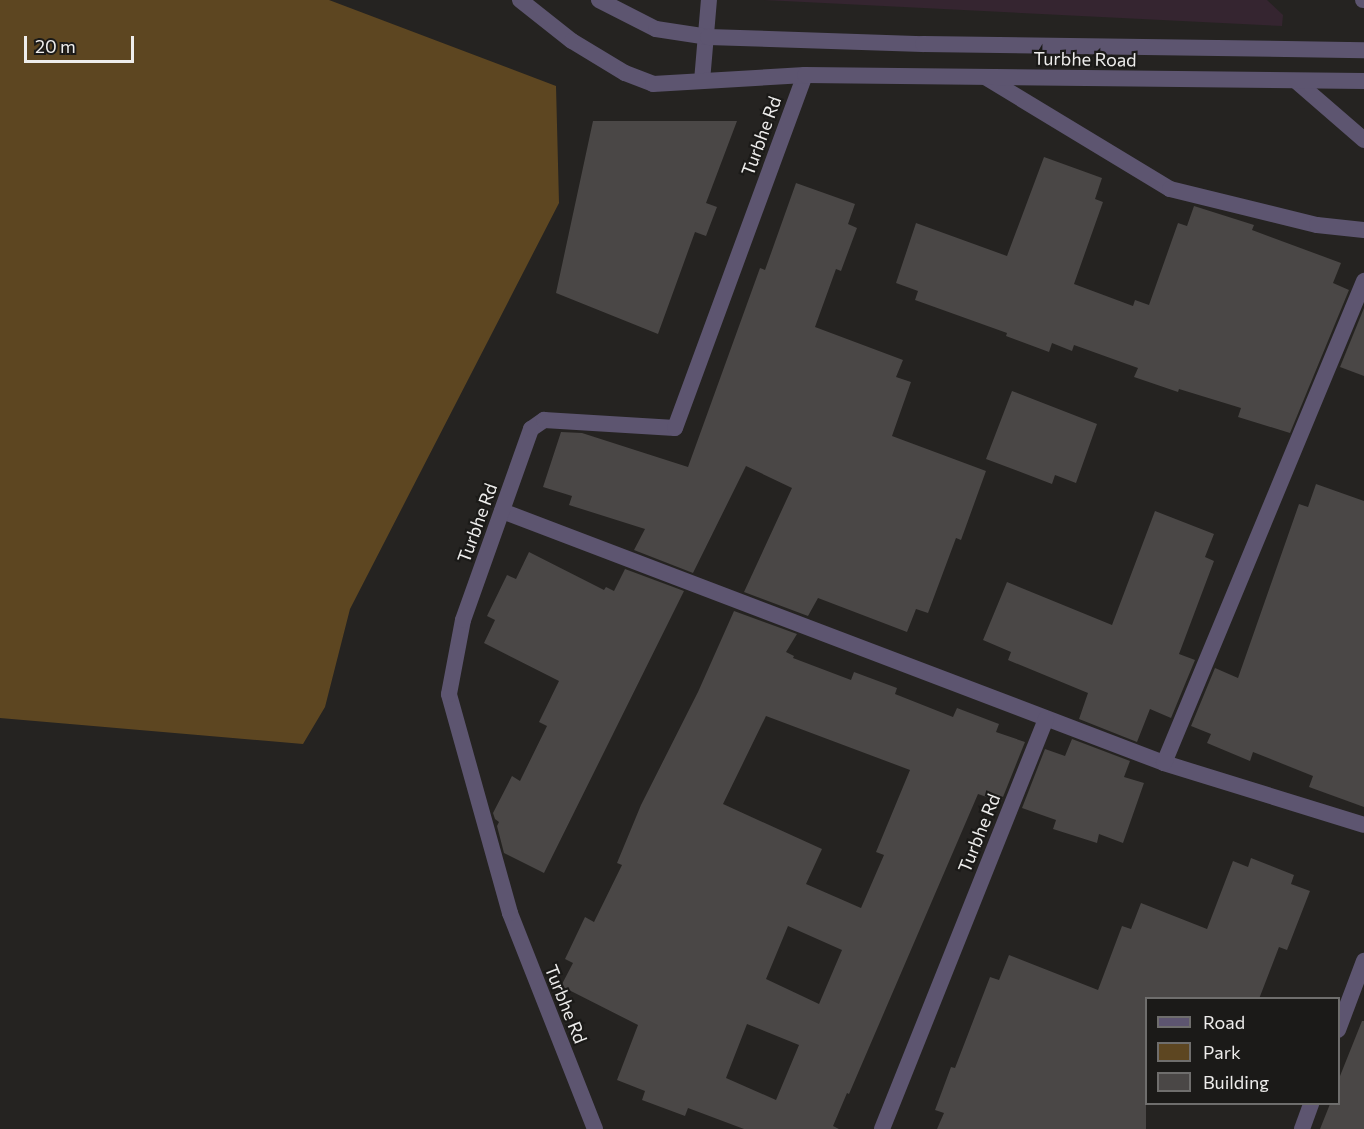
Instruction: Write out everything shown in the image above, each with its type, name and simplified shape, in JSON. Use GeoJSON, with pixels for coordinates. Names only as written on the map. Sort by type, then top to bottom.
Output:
{"type":"FeatureCollection","features":[{"type":"Feature","properties":{"kind":"street","name":"Turbhe Road"},"geometry":{"type":"LineString","coordinates":[[520,0],[572,41],[625,73],[653,84],[805,75],[1364,81]]}},
{"type":"Feature","properties":{"kind":"street"},"geometry":{"type":"LineString","coordinates":[[599,0],[656,29],[708,37],[935,44],[1364,51]]}},
{"type":"Feature","properties":{"kind":"street"},"geometry":{"type":"LineString","coordinates":[[702,81],[708,37],[709,0]]}},
{"type":"Feature","properties":{"kind":"street","name":"Turbhe Rd"},"geometry":{"type":"LineString","coordinates":[[595,1129],[510,913],[448,694],[463,620],[531,429],[544,420],[675,428],[805,75]]}},
{"type":"Feature","properties":{"kind":"street"},"geometry":{"type":"LineString","coordinates":[[985,77],[1170,189],[1317,225],[1364,230]]}},
{"type":"Feature","properties":{"kind":"street"},"geometry":{"type":"LineString","coordinates":[[1296,81],[1364,140]]}},
{"type":"Feature","properties":{"kind":"street"},"geometry":{"type":"LineString","coordinates":[[1164,763],[1364,281]]}},
{"type":"Feature","properties":{"kind":"street"},"geometry":{"type":"LineString","coordinates":[[502,511],[1164,763],[1364,825]]}},
{"type":"Feature","properties":{"kind":"street","name":"Turbhe Rd"},"geometry":{"type":"LineString","coordinates":[[882,1129],[1046,718]]}},
{"type":"Feature","properties":{"kind":"street"},"geometry":{"type":"LineString","coordinates":[[1340,1025],[1364,961]]}},
{"type":"Feature","properties":{"kind":"street"},"geometry":{"type":"LineString","coordinates":[[1302,1129],[1311,1105]]}},
{"type":"Feature","properties":{"kind":"shaded area"},"geometry":{"type":"Polygon","coordinates":[[[764,0],[1267,0],[1283,15],[1282,26],[764,0]]]}},
{"type":"Feature","properties":{"kind":"green space"},"geometry":{"type":"Polygon","coordinates":[[[0,0],[329,0],[556,86],[559,203],[350,609],[325,707],[303,744],[0,718],[0,0]]]}},
{"type":"Feature","properties":{"kind":"building"},"geometry":{"type":"Polygon","coordinates":[[[593,121],[737,121],[706,203],[717,207],[706,236],[695,232],[658,334],[556,293],[593,121]]]}},
{"type":"Feature","properties":{"kind":"building"},"geometry":{"type":"Polygon","coordinates":[[[1044,157],[1102,178],[1095,199],[1103,202],[1074,284],[1133,306],[1135,300],[1149,305],[1178,223],[1187,226],[1194,206],[1254,225],[1252,230],[1341,263],[1333,283],[1349,290],[1290,433],[1238,417],[1241,408],[1179,389],[1178,392],[1134,377],[1138,368],[1074,345],[1072,351],[1052,343],[1049,352],[1006,336],[1007,333],[915,300],[918,291],[896,283],[916,223],[1007,256],[1044,157]]]}},
{"type":"Feature","properties":{"kind":"building"},"geometry":{"type":"Polygon","coordinates":[[[796,183],[855,204],[848,224],[857,228],[841,271],[836,269],[815,327],[903,360],[896,377],[911,382],[892,436],[986,471],[961,540],[956,538],[928,613],[916,609],[907,632],[818,598],[808,616],[744,592],[792,488],[746,466],[693,573],[634,550],[645,529],[569,505],[572,496],[543,487],[561,432],[582,433],[688,467],[760,268],[765,270],[796,183]]]}},
{"type":"Feature","properties":{"kind":"building"},"geometry":{"type":"Polygon","coordinates":[[[1364,308],[1364,376],[1340,367],[1364,308]]]}},
{"type":"Feature","properties":{"kind":"building"},"geometry":{"type":"Polygon","coordinates":[[[1012,391],[1097,424],[1076,483],[1055,475],[1052,484],[986,459],[1012,391]]]}},
{"type":"Feature","properties":{"kind":"building"},"geometry":{"type":"Polygon","coordinates":[[[1316,484],[1364,501],[1364,807],[1309,787],[1313,776],[1253,752],[1250,761],[1207,743],[1211,734],[1191,726],[1215,668],[1238,678],[1299,504],[1308,507],[1316,484]]]}},
{"type":"Feature","properties":{"kind":"building"},"geometry":{"type":"Polygon","coordinates":[[[1155,511],[1214,534],[1205,557],[1214,561],[1179,654],[1195,660],[1171,718],[1150,709],[1137,742],[1079,719],[1088,693],[1008,660],[1011,652],[983,640],[1007,582],[1112,625],[1155,511]]]}},
{"type":"Feature","properties":{"kind":"building"},"geometry":{"type":"Polygon","coordinates":[[[529,552],[604,590],[606,587],[614,591],[625,569],[684,591],[544,873],[504,853],[497,826],[499,822],[493,813],[512,776],[520,781],[547,726],[539,722],[559,681],[484,643],[495,620],[487,616],[507,575],[516,579],[529,552]]]}},
{"type":"Feature","properties":{"kind":"building"},"geometry":{"type":"Polygon","coordinates":[[[734,611],[797,634],[786,652],[794,656],[793,658],[851,680],[854,672],[897,688],[895,694],[953,717],[957,708],[999,724],[996,732],[1025,742],[1001,802],[978,794],[849,1094],[847,1093],[833,1126],[839,1129],[744,1129],[688,1108],[685,1116],[642,1100],[645,1091],[617,1080],[638,1025],[561,986],[573,963],[565,959],[585,917],[594,922],[622,865],[617,863],[641,805],[698,692],[734,611]],[[766,716],[723,804],[822,849],[806,884],[861,908],[884,855],[876,852],[910,770],[766,716]],[[788,926],[766,979],[819,1004],[842,950],[788,926]],[[747,1024],[726,1078],[776,1100],[799,1045],[747,1024]]]}},
{"type":"Feature","properties":{"kind":"building"},"geometry":{"type":"Polygon","coordinates":[[[1072,739],[1130,761],[1124,777],[1144,783],[1123,843],[1099,834],[1097,843],[1053,829],[1056,820],[1022,808],[1045,749],[1065,756],[1072,739]]]}},
{"type":"Feature","properties":{"kind":"building"},"geometry":{"type":"Polygon","coordinates":[[[1251,858],[1294,875],[1291,884],[1310,891],[1287,950],[1279,947],[1260,997],[1145,997],[1146,1129],[937,1129],[944,1113],[935,1110],[951,1067],[955,1068],[990,977],[999,980],[1009,955],[1098,990],[1122,926],[1131,929],[1141,903],[1207,929],[1233,861],[1248,867],[1251,858]]]}},
{"type":"Feature","properties":{"kind":"building"},"geometry":{"type":"Polygon","coordinates":[[[1362,1021],[1364,1021],[1364,1129],[1320,1129],[1330,1105],[1340,1105],[1340,1076],[1362,1021]]]}}]}
